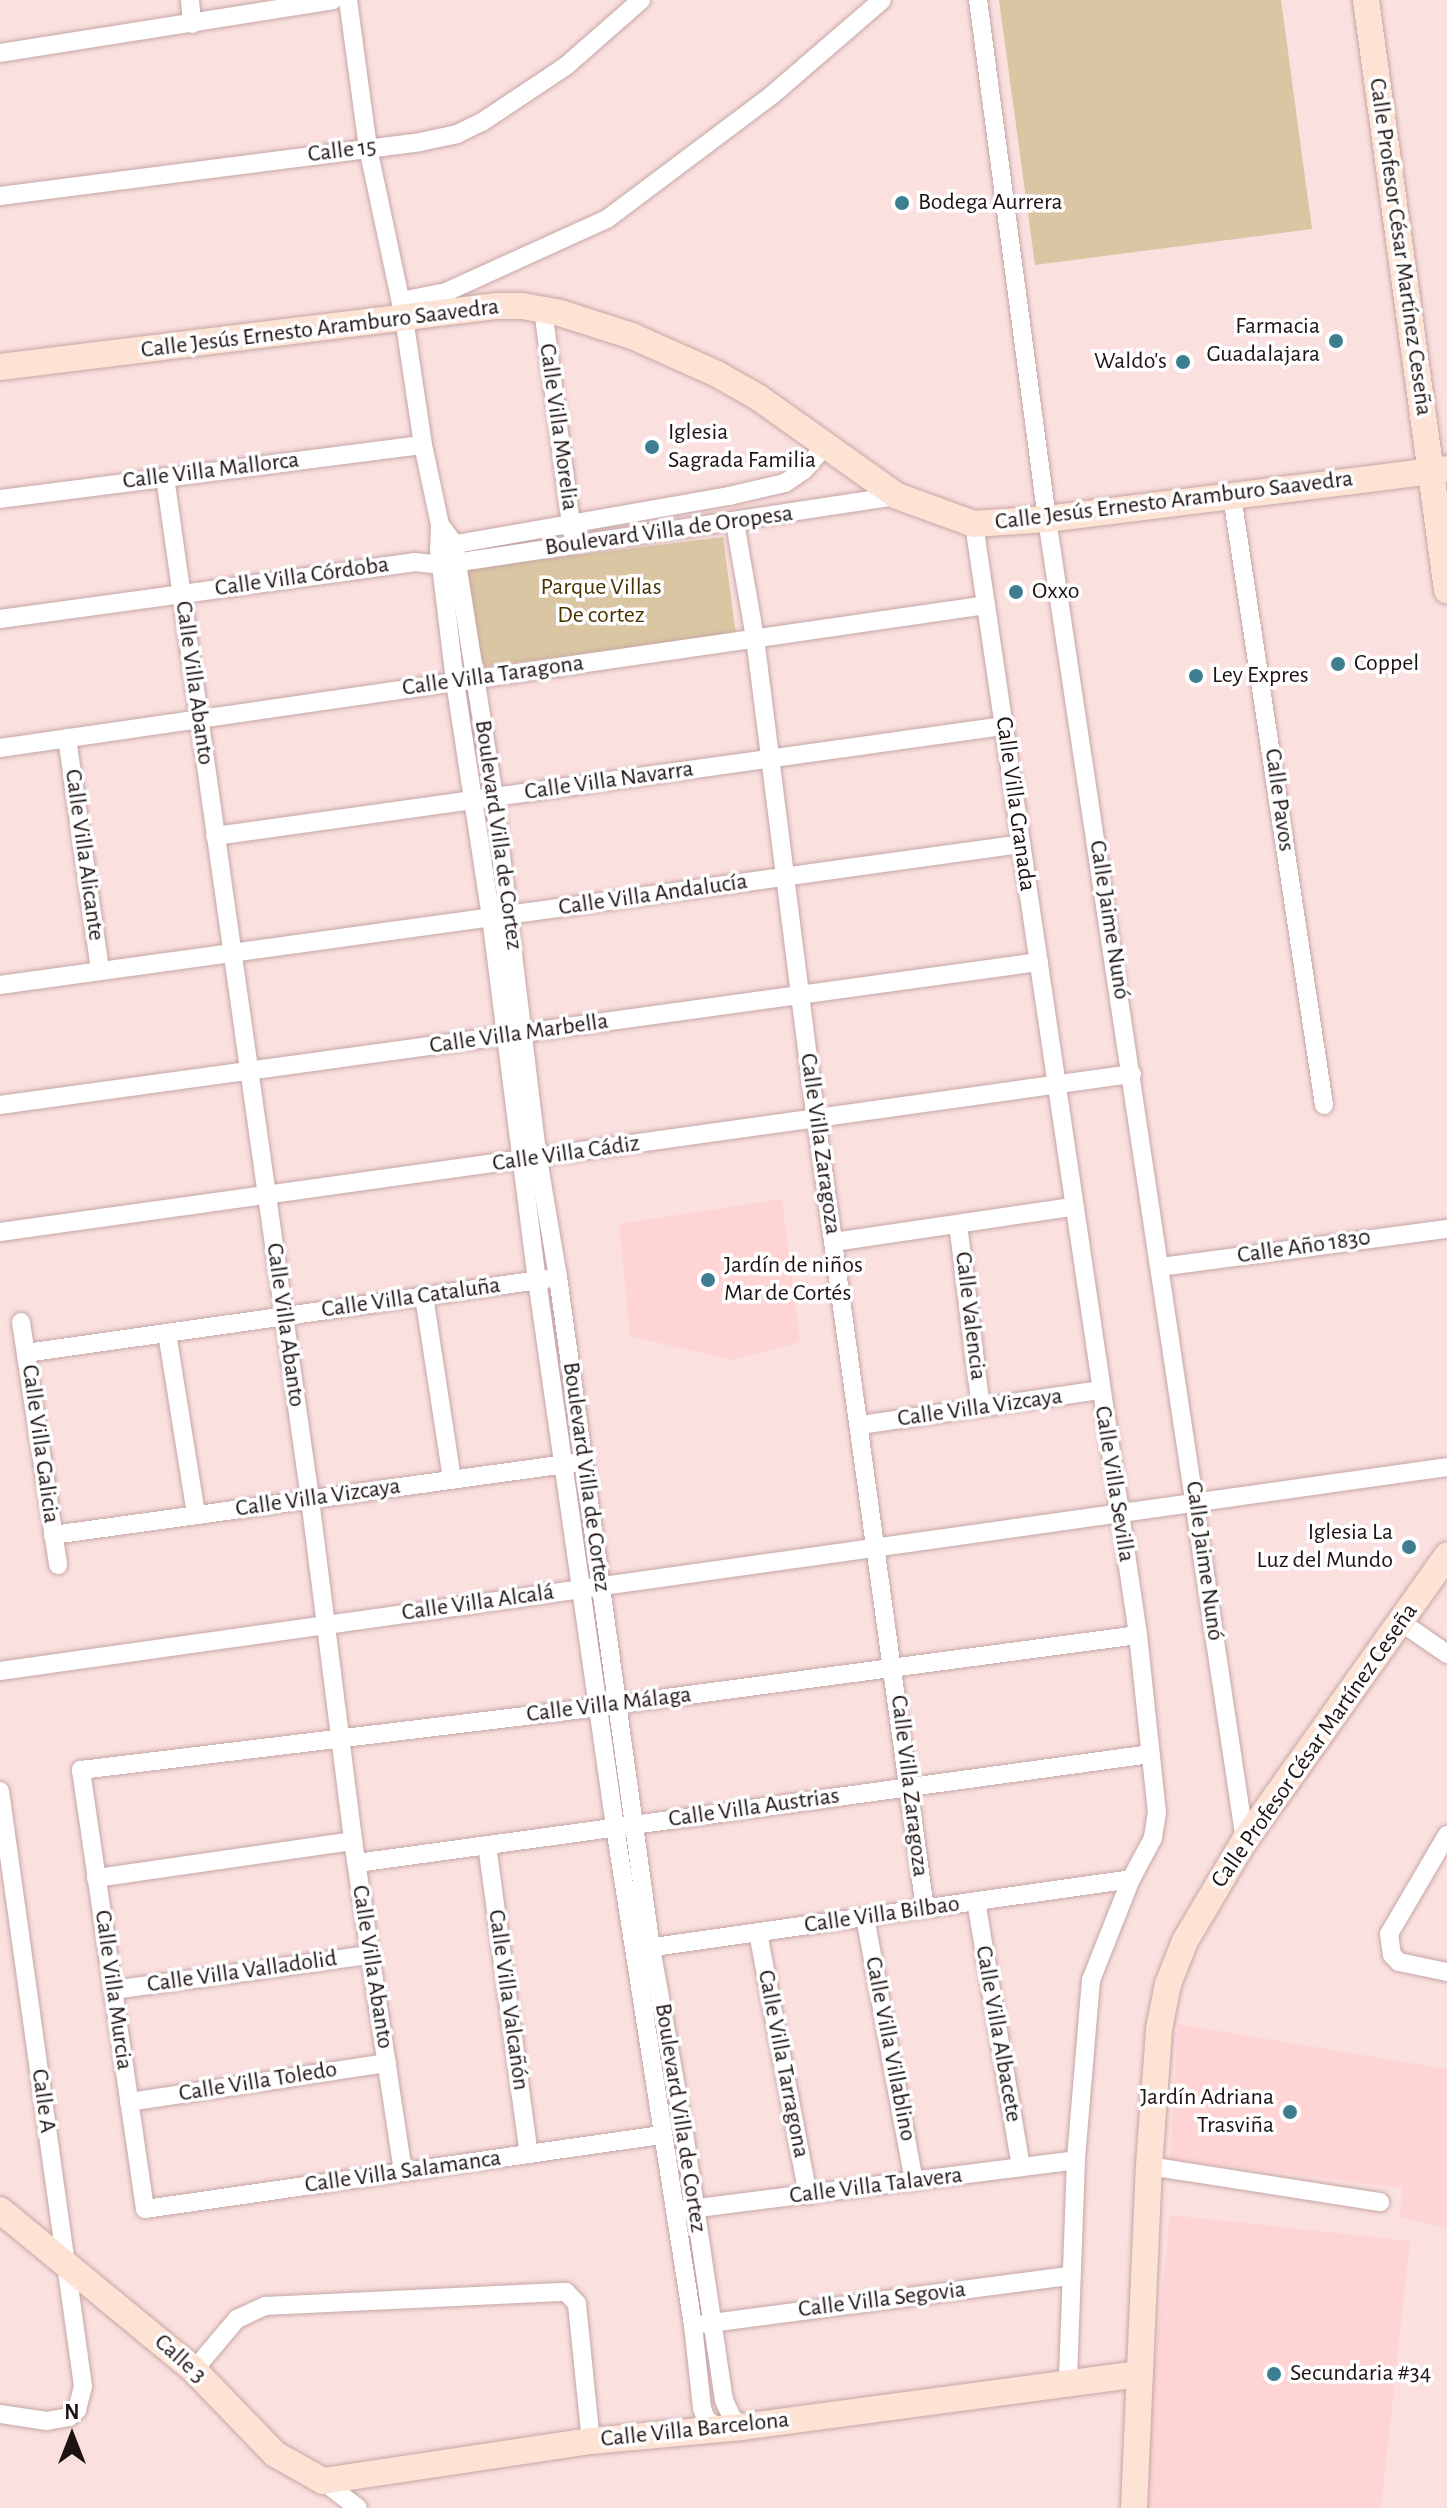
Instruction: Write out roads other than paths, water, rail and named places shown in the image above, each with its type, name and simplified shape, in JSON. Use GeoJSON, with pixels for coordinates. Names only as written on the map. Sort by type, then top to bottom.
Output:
{"type":"FeatureCollection","features":[{"type":"Feature","properties":{"kind":"street"},"geometry":{"type":"LineString","coordinates":[[190,0],[192,24]]}},
{"type":"Feature","properties":{"kind":"street"},"geometry":{"type":"LineString","coordinates":[[0,53],[333,0]]}},
{"type":"Feature","properties":{"kind":"street","name":"Boulevard Villa de Cortez"},"geometry":{"type":"LineString","coordinates":[[348,0],[368,148],[402,310],[423,445],[475,679],[494,797],[525,1033],[537,1280],[582,1587],[607,1706],[642,1949],[661,2135],[693,2325],[702,2408],[706,2419],[731,2428],[694,2209],[642,1949]]}},
{"type":"Feature","properties":{"kind":"street","name":"Calle 15"},"geometry":{"type":"LineString","coordinates":[[0,196],[420,142],[457,134],[482,122],[566,66],[641,0]]}},
{"type":"Feature","properties":{"kind":"street"},"geometry":{"type":"LineString","coordinates":[[402,310],[607,219],[772,95],[882,0]]}},
{"type":"Feature","properties":{"kind":"street","name":"Calle Jaime Nunó"},"geometry":{"type":"LineString","coordinates":[[978,0],[1047,519],[1245,1840]]}},
{"type":"Feature","properties":{"kind":"street","name":"Calle Profesor César Martínez Ceseña"},"geometry":{"type":"LineString","coordinates":[[1366,0],[1438,470],[1447,590]]}},
{"type":"Feature","properties":{"kind":"street","name":"Calle Jesús Ernesto Aramburo Saavedra"},"geometry":{"type":"LineString","coordinates":[[0,367],[402,310],[497,306],[543,309],[632,336],[717,374],[759,398],[897,496],[974,524],[1047,519],[1438,470]]}},
{"type":"Feature","properties":{"kind":"street","name":"Calle Villa Morelia"},"geometry":{"type":"LineString","coordinates":[[543,309],[574,545]]}},
{"type":"Feature","properties":{"kind":"street","name":"Calle Villa Mallorca"},"geometry":{"type":"LineString","coordinates":[[0,499],[423,445]]}},
{"type":"Feature","properties":{"kind":"street","name":"Boulevard Villa de Oropesa"},"geometry":{"type":"LineString","coordinates":[[447,555],[571,523],[729,496],[785,483],[804,470],[825,446]]}},
{"type":"Feature","properties":{"kind":"street","name":"Calle Villa Abanto"},"geometry":{"type":"LineString","coordinates":[[165,477],[310,1499],[353,1841],[403,2172]]}},
{"type":"Feature","properties":{"kind":"street","name":"Boulevard Villa de Oropesa"},"geometry":{"type":"LineString","coordinates":[[447,555],[574,545],[897,496]]}},
{"type":"Feature","properties":{"kind":"street","name":"Calle Pavos"},"geometry":{"type":"LineString","coordinates":[[1232,496],[1324,1105]]}},
{"type":"Feature","properties":{"kind":"street","name":"Calle Villa Zaragoza"},"geometry":{"type":"LineString","coordinates":[[735,523],[755,638],[816,1118],[894,1666],[925,1909]]}},
{"type":"Feature","properties":{"kind":"street","name":"Calle Villa Granada"},"geometry":{"type":"LineString","coordinates":[[974,524],[1057,1085]]}},
{"type":"Feature","properties":{"kind":"street","name":"Boulevard Villa de Cortez"},"geometry":{"type":"LineString","coordinates":[[447,555],[455,682],[491,917],[505,1035],[558,1277],[602,1584],[607,1706]]}},
{"type":"Feature","properties":{"kind":"street","name":"Calle Villa Córdoba"},"geometry":{"type":"LineString","coordinates":[[0,619],[447,555]]}},
{"type":"Feature","properties":{"kind":"street","name":"Calle Villa Taragona"},"geometry":{"type":"LineString","coordinates":[[0,748],[986,605]]}},
{"type":"Feature","properties":{"kind":"street","name":"Calle Villa Navarra"},"geometry":{"type":"LineString","coordinates":[[215,836],[1004,726]]}},
{"type":"Feature","properties":{"kind":"street","name":"Calle Villa Alicante"},"geometry":{"type":"LineString","coordinates":[[67,738],[100,971]]}},
{"type":"Feature","properties":{"kind":"street","name":"Calle Villa Andalucía"},"geometry":{"type":"LineString","coordinates":[[0,985],[1021,844]]}},
{"type":"Feature","properties":{"kind":"street","name":"Calle Villa Marbella"},"geometry":{"type":"LineString","coordinates":[[0,1105],[1039,962]]}},
{"type":"Feature","properties":{"kind":"street","name":"Calle Villa Cádiz"},"geometry":{"type":"LineString","coordinates":[[0,1232],[1132,1074]]}},
{"type":"Feature","properties":{"kind":"street","name":"Calle Villa Sevilla"},"geometry":{"type":"LineString","coordinates":[[1057,1085],[1072,1207],[1138,1635],[1151,1754],[1157,1825],[1131,1879]]}},
{"type":"Feature","properties":{"kind":"street"},"geometry":{"type":"LineString","coordinates":[[834,1242],[1072,1207]]}},
{"type":"Feature","properties":{"kind":"street","name":"Calle Valencia"},"geometry":{"type":"LineString","coordinates":[[958,1224],[981,1408]]}},
{"type":"Feature","properties":{"kind":"street","name":"Calle Año 1830"},"geometry":{"type":"LineString","coordinates":[[1161,1267],[1447,1229]]}},
{"type":"Feature","properties":{"kind":"street","name":"Calle Villa Cataluña"},"geometry":{"type":"LineString","coordinates":[[26,1353],[558,1277]]}},
{"type":"Feature","properties":{"kind":"street"},"geometry":{"type":"LineString","coordinates":[[424,1296],[452,1479]]}},
{"type":"Feature","properties":{"kind":"street","name":"Calle Villa Galicia"},"geometry":{"type":"LineString","coordinates":[[21,1322],[58,1565]]}},
{"type":"Feature","properties":{"kind":"street"},"geometry":{"type":"LineString","coordinates":[[167,1333],[196,1515]]}},
{"type":"Feature","properties":{"kind":"street","name":"Calle Villa Vizcaya"},"geometry":{"type":"LineString","coordinates":[[860,1425],[1100,1390]]}},
{"type":"Feature","properties":{"kind":"street","name":"Calle Villa Vizcaya"},"geometry":{"type":"LineString","coordinates":[[53,1535],[584,1461]]}},
{"type":"Feature","properties":{"kind":"street","name":"Calle Villa Alcalá"},"geometry":{"type":"LineString","coordinates":[[0,1671],[1447,1467]]}},
{"type":"Feature","properties":{"kind":"street","name":"Calle Profesor César Martínez Ceseña"},"geometry":{"type":"LineString","coordinates":[[1134,2508],[1149,2166],[1159,2029],[1168,1984],[1185,1941],[1245,1840],[1447,1556]]}},
{"type":"Feature","properties":{"kind":"street"},"geometry":{"type":"LineString","coordinates":[[1401,1622],[1447,1654]]}},
{"type":"Feature","properties":{"kind":"street","name":"Calle Villa Málaga"},"geometry":{"type":"LineString","coordinates":[[81,1770],[607,1706],[1138,1635]]}},
{"type":"Feature","properties":{"kind":"street","name":"Calle Villa Austrias"},"geometry":{"type":"LineString","coordinates":[[357,1863],[1151,1754]]}},
{"type":"Feature","properties":{"kind":"street","name":"Calle Villa Murcia"},"geometry":{"type":"LineString","coordinates":[[81,1770],[145,2209]]}},
{"type":"Feature","properties":{"kind":"street","name":"Calle A"},"geometry":{"type":"LineString","coordinates":[[0,1791],[3,1831],[82,2364],[82,2399],[69,2417],[47,2421],[0,2414]]}},
{"type":"Feature","properties":{"kind":"street"},"geometry":{"type":"LineString","coordinates":[[1447,1835],[1391,1925],[1389,1934],[1392,1955],[1399,1962],[1447,1972]]}},
{"type":"Feature","properties":{"kind":"street"},"geometry":{"type":"LineString","coordinates":[[96,1878],[353,1841]]}},
{"type":"Feature","properties":{"kind":"street","name":"Calle Villa Valcañón"},"geometry":{"type":"LineString","coordinates":[[487,1845],[529,2154]]}},
{"type":"Feature","properties":{"kind":"street"},"geometry":{"type":"LineString","coordinates":[[1068,2383],[1076,2160],[1091,1980],[1131,1879]]}},
{"type":"Feature","properties":{"kind":"street","name":"Calle Villa Bilbao"},"geometry":{"type":"LineString","coordinates":[[642,1949],[1131,1879]]}},
{"type":"Feature","properties":{"kind":"street","name":"Calle Villa Albacete"},"geometry":{"type":"LineString","coordinates":[[976,1901],[1021,2167]]}},
{"type":"Feature","properties":{"kind":"street","name":"Calle Villa Villablino"},"geometry":{"type":"LineString","coordinates":[[865,1917],[914,2181]]}},
{"type":"Feature","properties":{"kind":"street","name":"Calle Villa Tarragona"},"geometry":{"type":"LineString","coordinates":[[758,1933],[808,2195]]}},
{"type":"Feature","properties":{"kind":"street","name":"Calle Villa Valladolid"},"geometry":{"type":"LineString","coordinates":[[113,1990],[370,1955]]}},
{"type":"Feature","properties":{"kind":"street","name":"Calle Villa Toledo"},"geometry":{"type":"LineString","coordinates":[[129,2102],[387,2063]]}},
{"type":"Feature","properties":{"kind":"street","name":"Calle Villa Salamanca"},"geometry":{"type":"LineString","coordinates":[[145,2209],[661,2135]]}},
{"type":"Feature","properties":{"kind":"street","name":"Calle Villa Talavera"},"geometry":{"type":"LineString","coordinates":[[675,2211],[1076,2160]]}},
{"type":"Feature","properties":{"kind":"street"},"geometry":{"type":"LineString","coordinates":[[1149,2166],[1380,2202]]}},
{"type":"Feature","properties":{"kind":"street","name":"Calle 3"},"geometry":{"type":"LineString","coordinates":[[0,2210],[194,2370],[275,2454],[323,2481],[358,2508]]}},
{"type":"Feature","properties":{"kind":"street","name":"Calle Villa Segovia"},"geometry":{"type":"LineString","coordinates":[[693,2325],[1071,2276]]}},
{"type":"Feature","properties":{"kind":"street"},"geometry":{"type":"LineString","coordinates":[[194,2370],[237,2319],[265,2306],[566,2292],[577,2304],[591,2441]]}},
{"type":"Feature","properties":{"kind":"street","name":"Calle Villa Barcelona"},"geometry":{"type":"LineString","coordinates":[[323,2481],[591,2441],[731,2428],[1139,2374]]}},
{"type":"Feature","properties":{"kind":"place","name":"Bodega Aurrera"},"geometry":{"type":"Point","coordinates":[902,203]}},
{"type":"Feature","properties":{"kind":"place","name":"Farmacia Guadalajara"},"geometry":{"type":"Point","coordinates":[1336,341]}},
{"type":"Feature","properties":{"kind":"place","name":"Waldo's"},"geometry":{"type":"Point","coordinates":[1183,362]}},
{"type":"Feature","properties":{"kind":"place","name":"Iglesia Sagrada Familia"},"geometry":{"type":"Point","coordinates":[652,447]}},
{"type":"Feature","properties":{"kind":"place","name":"Oxxo"},"geometry":{"type":"Point","coordinates":[1016,592]}},
{"type":"Feature","properties":{"kind":"place","name":"Coppel"},"geometry":{"type":"Point","coordinates":[1338,664]}},
{"type":"Feature","properties":{"kind":"place","name":"Ley Expres"},"geometry":{"type":"Point","coordinates":[1196,676]}},
{"type":"Feature","properties":{"kind":"place","name":"Jardín de niños Mar de Cortés"},"geometry":{"type":"Point","coordinates":[708,1280]}},
{"type":"Feature","properties":{"kind":"place","name":"Iglesia La Luz del Mundo"},"geometry":{"type":"Point","coordinates":[1409,1547]}},
{"type":"Feature","properties":{"kind":"place","name":"Jardín Adriana Trasviña"},"geometry":{"type":"Point","coordinates":[1290,2112]}},
{"type":"Feature","properties":{"kind":"place","name":"Secundaria #34"},"geometry":{"type":"Point","coordinates":[1274,2374]}},
{"type":"Feature","properties":{"kind":"park label","name":"Parque Villas De cortez"},"geometry":{"type":"Point","coordinates":[601,602]}}]}
